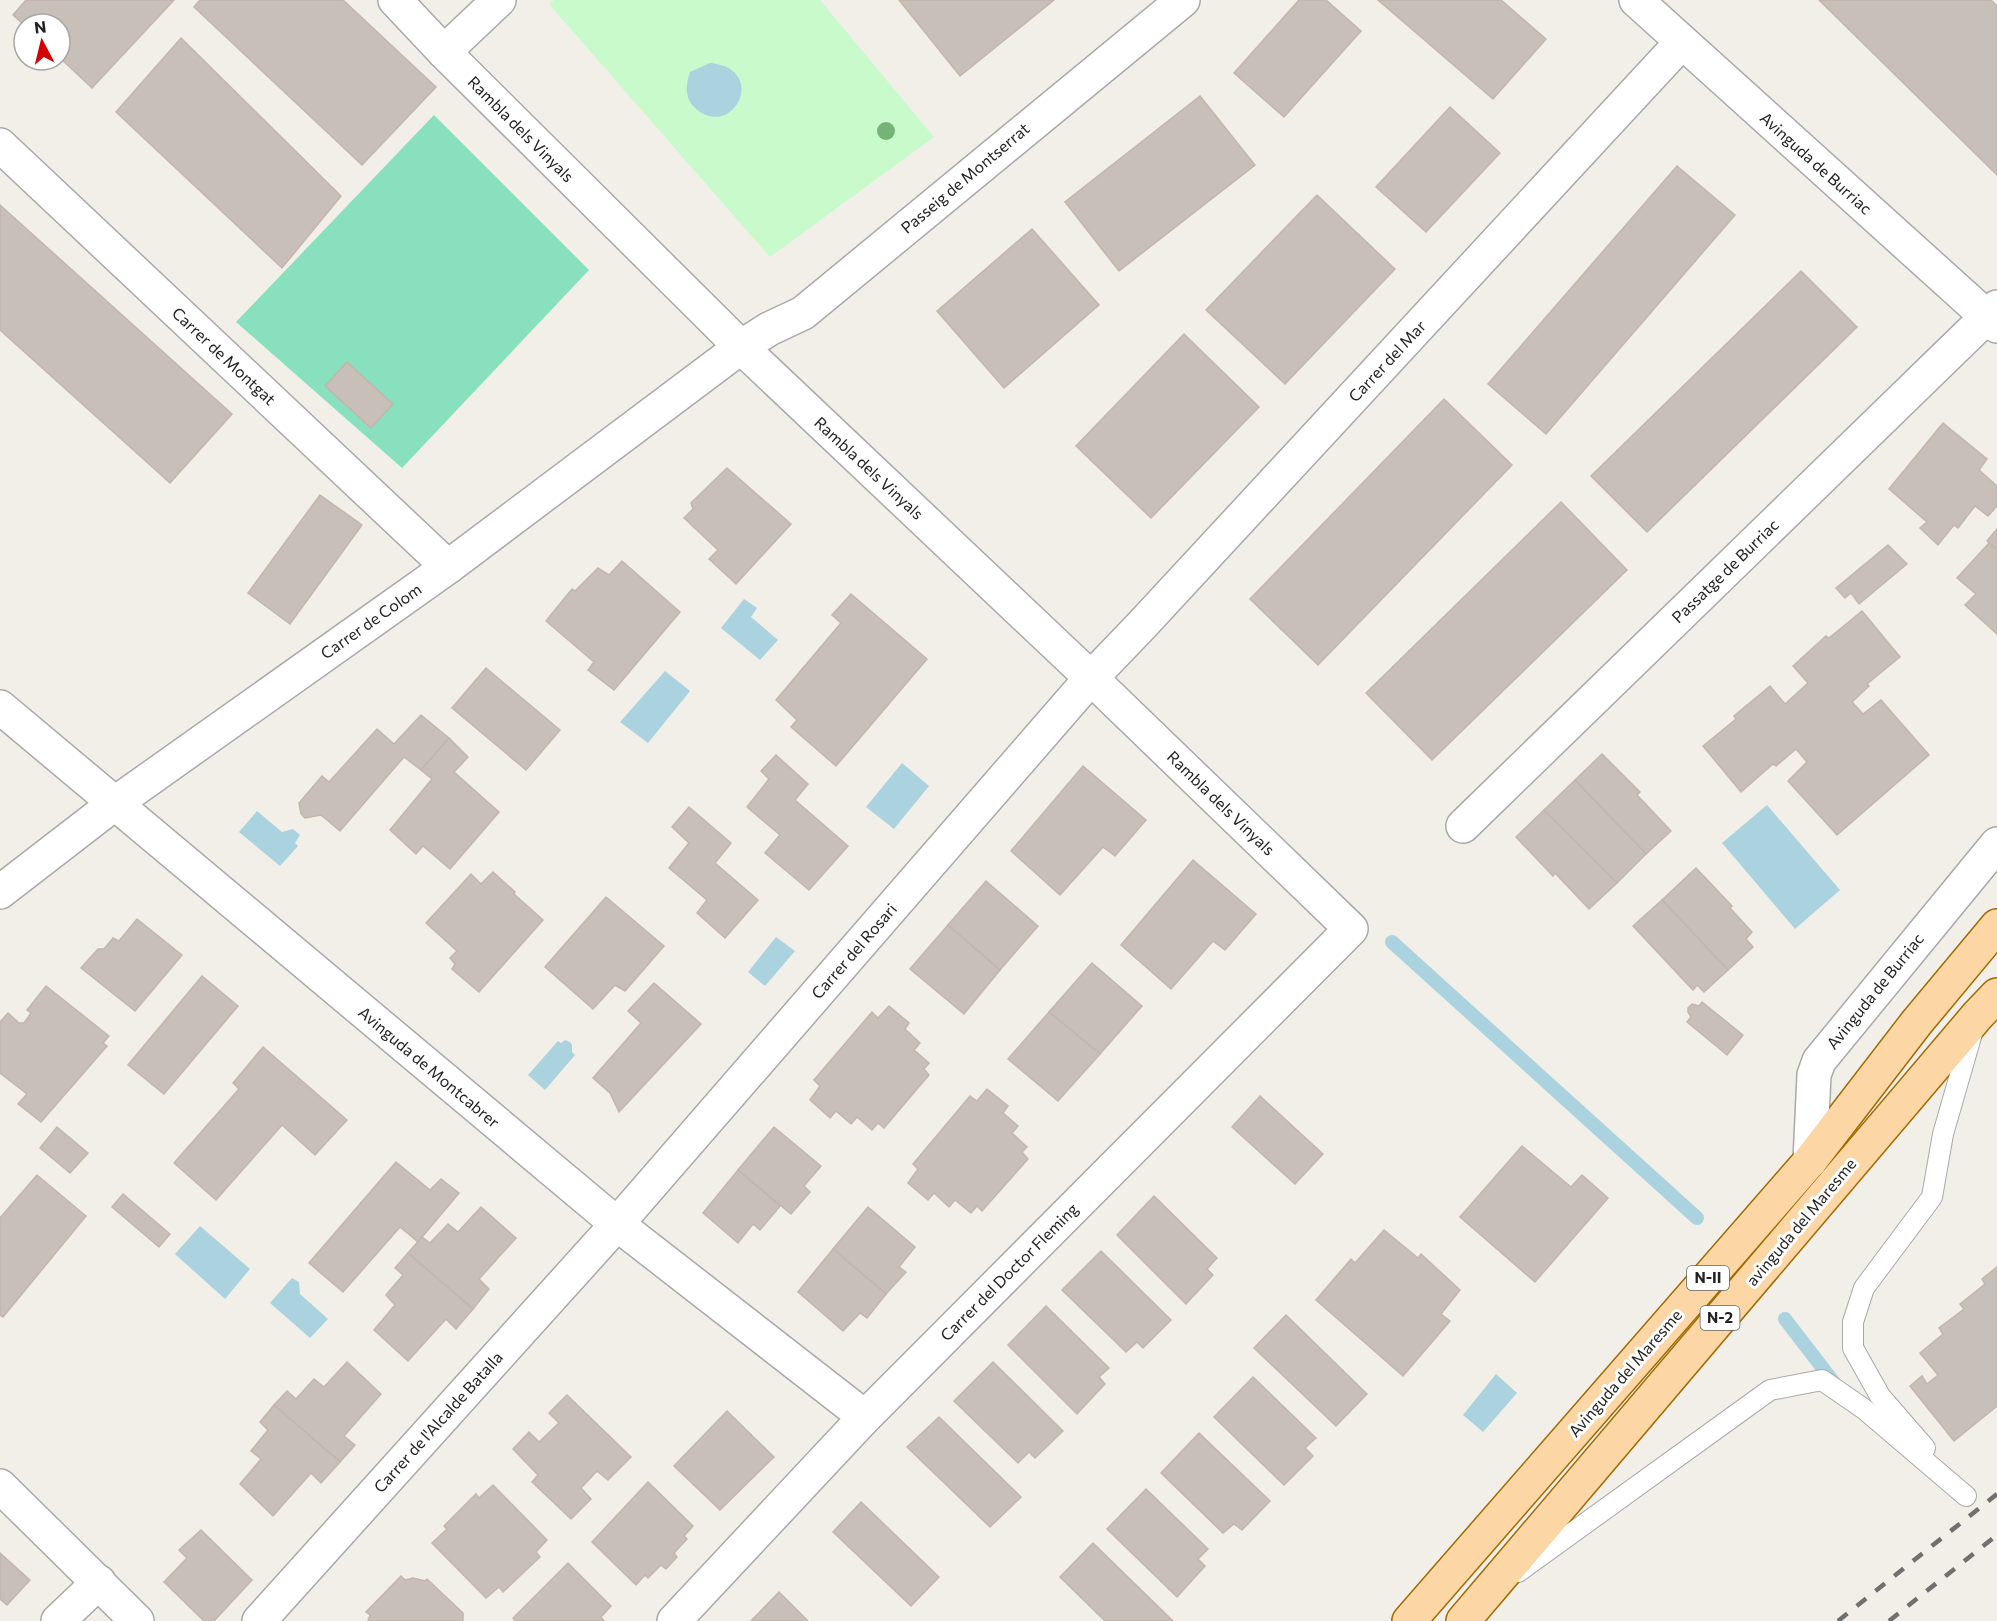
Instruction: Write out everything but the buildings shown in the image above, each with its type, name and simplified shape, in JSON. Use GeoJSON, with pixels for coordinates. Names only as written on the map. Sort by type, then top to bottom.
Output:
{"type":"FeatureCollection","features":[{"type":"Feature","properties":{"kind":"main road","name":"Avinguda del Maresme"},"geometry":{"type":"LineString","coordinates":[[1409,1621],[1810,1161],[1917,1022],[1997,926]]}},
{"type":"Feature","properties":{"kind":"main road","name":"avinguda del Maresme"},"geometry":{"type":"LineString","coordinates":[[1473,1610],[1987,1005]]}},
{"type":"Feature","properties":{"kind":"street","name":"Rambla dels Vinyals"},"geometry":{"type":"LineString","coordinates":[[395,0],[444,52],[741,347],[1091,678],[1351,929]]}},
{"type":"Feature","properties":{"kind":"street"},"geometry":{"type":"LineString","coordinates":[[444,52],[499,0]]}},
{"type":"Feature","properties":{"kind":"street","name":"Passeig de Montserrat"},"geometry":{"type":"LineString","coordinates":[[741,347],[770,329],[803,313],[1183,0]]}},
{"type":"Feature","properties":{"kind":"street","name":"Avinguda de Burriac"},"geometry":{"type":"LineString","coordinates":[[1636,0],[1993,317]]}},
{"type":"Feature","properties":{"kind":"street","name":"Carrer del Mar"},"geometry":{"type":"LineString","coordinates":[[1091,678],[1682,42]]}},
{"type":"Feature","properties":{"kind":"street","name":"Carrer de Montgat"},"geometry":{"type":"LineString","coordinates":[[0,145],[448,567]]}},
{"type":"Feature","properties":{"kind":"street","name":"Passatge de Burriac"},"geometry":{"type":"LineString","coordinates":[[1463,826],[1993,317]]}},
{"type":"Feature","properties":{"kind":"street","name":"Carrer de Colom"},"geometry":{"type":"LineString","coordinates":[[0,892],[114,804],[448,567],[741,347]]}},
{"type":"Feature","properties":{"kind":"street","name":"Carrer del Rosari"},"geometry":{"type":"LineString","coordinates":[[617,1224],[1091,678]]}},
{"type":"Feature","properties":{"kind":"street","name":"Avinguda de Montcabrer"},"geometry":{"type":"LineString","coordinates":[[0,707],[617,1224],[865,1417]]}},
{"type":"Feature","properties":{"kind":"street","name":"Avinguda de Burriac"},"geometry":{"type":"LineString","coordinates":[[1810,1161],[1814,1076],[1819,1061],[1997,844]]}},
{"type":"Feature","properties":{"kind":"street","name":"Carrer del Doctor Fleming"},"geometry":{"type":"LineString","coordinates":[[674,1621],[865,1417],[1351,929]]}},
{"type":"Feature","properties":{"kind":"street","name":"Carrer de l'Alcalde Batalla"},"geometry":{"type":"LineString","coordinates":[[259,1621],[617,1224]]}},
{"type":"Feature","properties":{"kind":"street"},"geometry":{"type":"LineString","coordinates":[[0,1486],[137,1621]]}},
{"type":"Feature","properties":{"kind":"street"},"geometry":{"type":"LineString","coordinates":[[58,1621],[99,1582]]}},
{"type":"Feature","properties":{"kind":"lane"},"geometry":{"type":"LineString","coordinates":[[1473,1610],[1770,1390],[1822,1380],[1864,1409],[1966,1496],[1880,1396],[1853,1348],[1853,1322],[1864,1288],[1932,1197],[1943,1134],[1987,1005]]}},
{"type":"Feature","properties":{"kind":"green space"},"geometry":{"type":"Polygon","coordinates":[[[554,0],[820,0],[934,137],[770,257],[549,4],[554,0]]]}},
{"type":"Feature","properties":{"kind":"green space"},"geometry":{"type":"Polygon","coordinates":[[[434,115],[589,270],[402,468],[236,322],[434,115]]]}},
{"type":"Feature","properties":{"kind":"water"},"geometry":{"type":"Polygon","coordinates":[[[710,63],[728,68],[738,77],[742,89],[739,101],[721,116],[708,116],[694,107],[687,94],[690,72],[710,63]]]}},
{"type":"Feature","properties":{"kind":"water"},"geometry":{"type":"Polygon","coordinates":[[[744,599],[757,608],[751,617],[778,640],[760,660],[721,628],[744,599]]]}},
{"type":"Feature","properties":{"kind":"water"},"geometry":{"type":"Polygon","coordinates":[[[665,671],[690,691],[648,743],[620,722],[665,671]]]}},
{"type":"Feature","properties":{"kind":"water"},"geometry":{"type":"Polygon","coordinates":[[[902,763],[929,786],[894,829],[866,807],[902,763]]]}},
{"type":"Feature","properties":{"kind":"water"},"geometry":{"type":"Polygon","coordinates":[[[1767,805],[1840,890],[1795,929],[1722,843],[1767,805]]]}},
{"type":"Feature","properties":{"kind":"water"},"geometry":{"type":"Polygon","coordinates":[[[257,811],[282,832],[293,829],[300,835],[295,843],[298,846],[280,866],[239,832],[257,811]]]}},
{"type":"Feature","properties":{"kind":"water"},"geometry":{"type":"Polygon","coordinates":[[[776,937],[795,951],[765,986],[748,972],[776,937]]]}},
{"type":"Feature","properties":{"kind":"water"},"geometry":{"type":"Polygon","coordinates":[[[565,1040],[572,1045],[572,1052],[575,1055],[545,1090],[528,1075],[558,1041],[561,1043],[565,1040]]]}},
{"type":"Feature","properties":{"kind":"water"},"geometry":{"type":"Polygon","coordinates":[[[200,1226],[250,1269],[225,1299],[175,1254],[200,1226]]]}},
{"type":"Feature","properties":{"kind":"water"},"geometry":{"type":"Polygon","coordinates":[[[292,1278],[299,1282],[300,1294],[328,1319],[310,1338],[270,1303],[292,1278]]]}},
{"type":"Feature","properties":{"kind":"water"},"geometry":{"type":"Polygon","coordinates":[[[1496,1374],[1517,1393],[1483,1432],[1463,1415],[1496,1374]]]}},
{"type":"Feature","properties":{"kind":"waterway"},"geometry":{"type":"LineString","coordinates":[[1392,942],[1697,1218]]}},
{"type":"Feature","properties":{"kind":"waterway"},"geometry":{"type":"LineString","coordinates":[[1785,1319],[1835,1384]]}},
{"type":"Feature","properties":{"kind":"railway"},"geometry":{"type":"LineString","coordinates":[[1838,1621],[1997,1494]]}},
{"type":"Feature","properties":{"kind":"railway"},"geometry":{"type":"LineString","coordinates":[[1889,1621],[1997,1535]]}}]}
